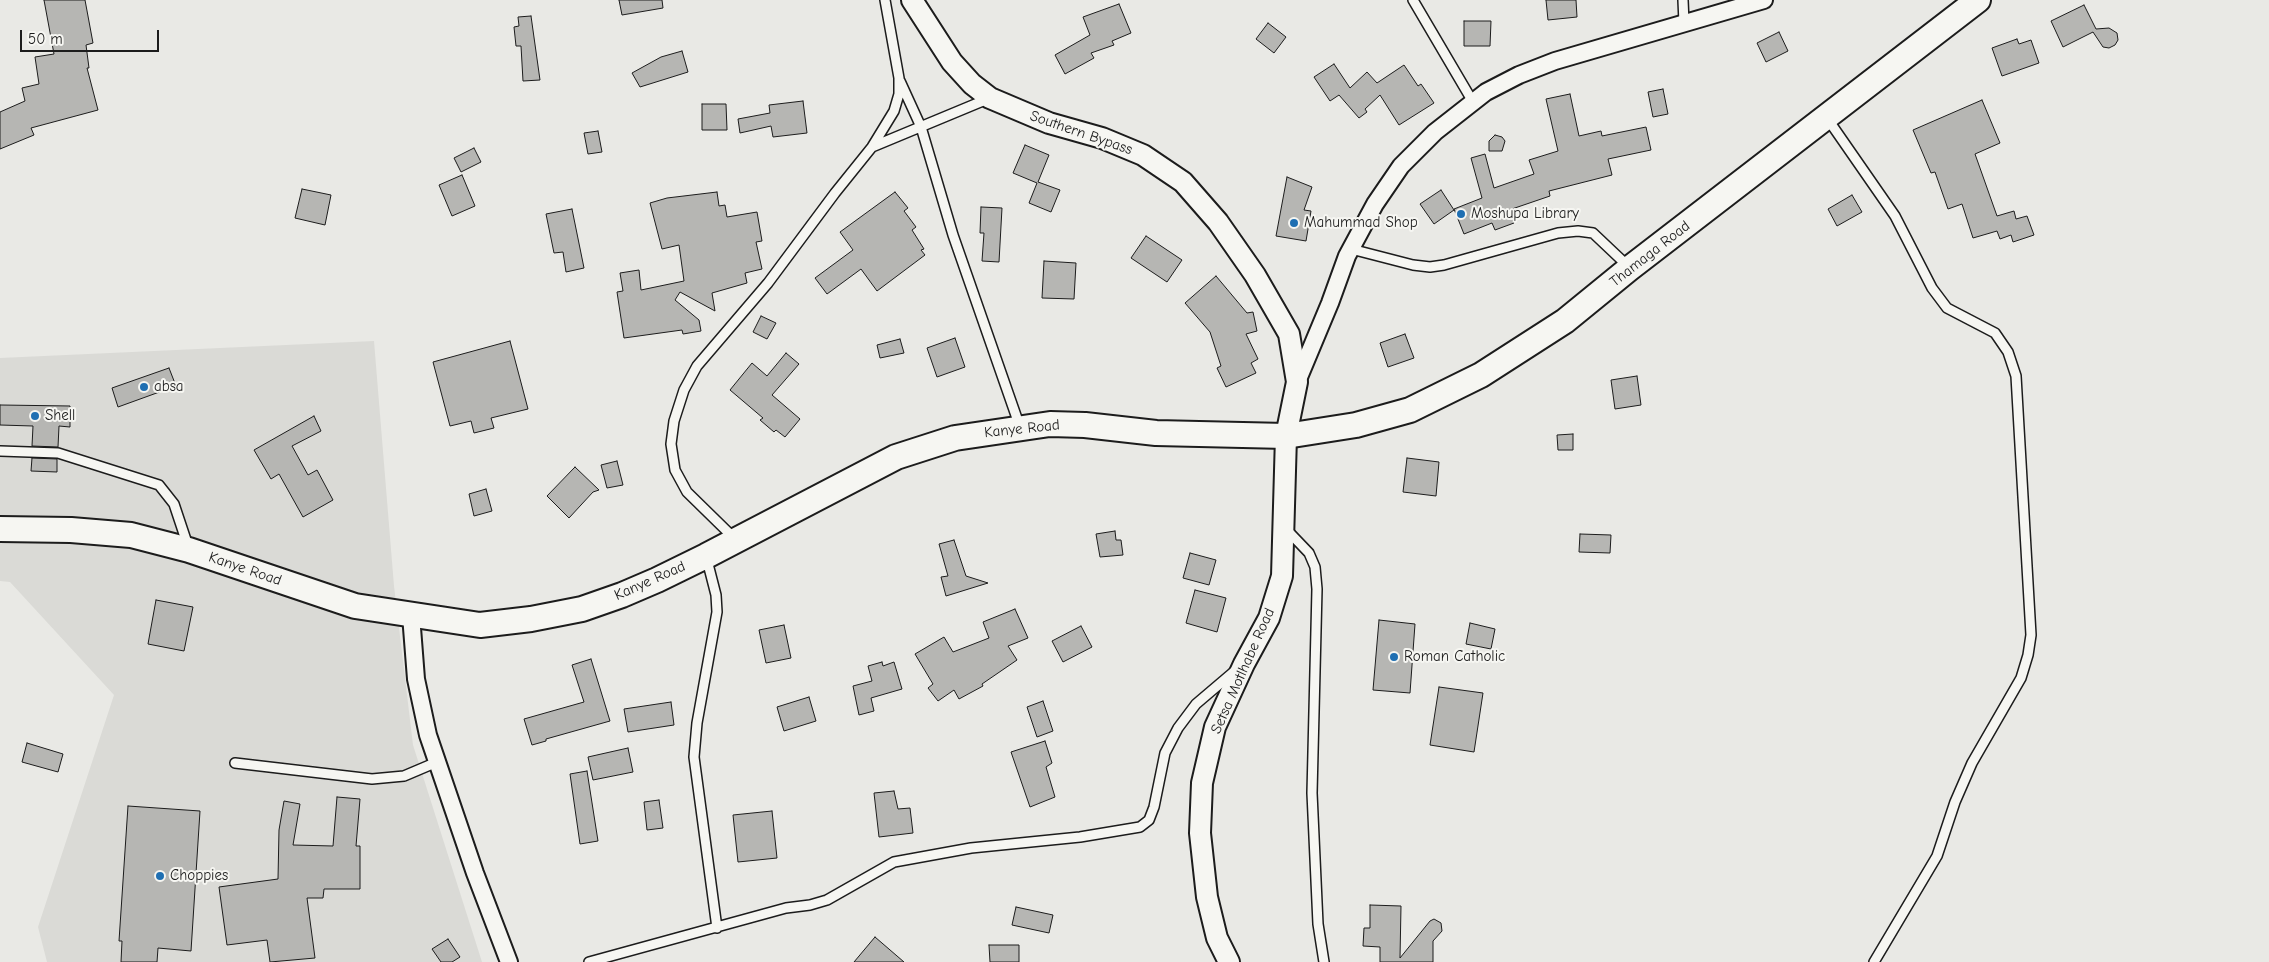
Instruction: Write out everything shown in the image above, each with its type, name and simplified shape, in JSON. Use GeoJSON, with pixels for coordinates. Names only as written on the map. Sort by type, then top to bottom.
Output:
{"type":"FeatureCollection","features":[{"type":"Feature","properties":{"kind":"main road","name":"Thamaga Road"},"geometry":{"type":"LineString","coordinates":[[1286,436],[1356,425],[1410,410],[1472,379],[1566,321],[1630,268],[1978,0]]}},
{"type":"Feature","properties":{"kind":"main road","name":"Kanye Road"},"geometry":{"type":"LineString","coordinates":[[0,529],[71,530],[131,535],[189,550],[355,606],[480,625],[531,619],[582,609],[622,595],[658,580],[706,556],[896,456],[955,438],[1050,424],[1085,425],[1156,432],[1286,436]]}},
{"type":"Feature","properties":{"kind":"street","name":"Southern Bypass"},"geometry":{"type":"LineString","coordinates":[[912,0],[952,62],[972,84],[990,98],[1049,123],[1102,138],[1143,156],[1183,182],[1218,222],[1255,275],[1289,334],[1297,382],[1286,436]]}},
{"type":"Feature","properties":{"kind":"street"},"geometry":{"type":"LineString","coordinates":[[1297,382],[1350,249],[1375,204],[1401,166],[1435,132],[1486,92],[1519,75],[1555,61],[1764,0]]}},
{"type":"Feature","properties":{"kind":"street","name":"Setsa Motlhabe Road"},"geometry":{"type":"LineString","coordinates":[[1229,962],[1217,938],[1206,897],[1200,825],[1202,783],[1215,727],[1244,664],[1272,610],[1282,576],[1286,436]]}},
{"type":"Feature","properties":{"kind":"street"},"geometry":{"type":"LineString","coordinates":[[411,615],[416,679],[428,736],[475,873],[509,962]]}},
{"type":"Feature","properties":{"kind":"lane"},"geometry":{"type":"LineString","coordinates":[[737,540],[687,492],[675,470],[672,436],[674,421],[684,390],[697,366],[768,282],[872,147],[894,111],[899,78],[885,0]]}},
{"type":"Feature","properties":{"kind":"lane"},"geometry":{"type":"LineString","coordinates":[[1413,0],[1473,102]]}},
{"type":"Feature","properties":{"kind":"lane"},"geometry":{"type":"LineString","coordinates":[[1683,0],[1684,23]]}},
{"type":"Feature","properties":{"kind":"lane"},"geometry":{"type":"LineString","coordinates":[[899,78],[922,127],[952,235],[1020,427]]}},
{"type":"Feature","properties":{"kind":"lane"},"geometry":{"type":"LineString","coordinates":[[872,147],[990,98]]}},
{"type":"Feature","properties":{"kind":"lane"},"geometry":{"type":"LineString","coordinates":[[1826,116],[1894,216],[1932,288],[1942,302],[1947,308],[1995,333],[2008,352],[2016,376],[2030,625],[2028,655],[2021,678],[1972,764],[1955,802],[1937,856],[1874,962]]}},
{"type":"Feature","properties":{"kind":"lane"},"geometry":{"type":"LineString","coordinates":[[1350,249],[1413,265],[1444,265],[1558,233],[1578,231],[1593,233],[1630,268]]}},
{"type":"Feature","properties":{"kind":"lane"},"geometry":{"type":"LineString","coordinates":[[0,451],[58,453],[159,485],[174,504],[189,550]]}},
{"type":"Feature","properties":{"kind":"lane"},"geometry":{"type":"LineString","coordinates":[[1284,527],[1309,553],[1314,567],[1317,589],[1312,793],[1318,924],[1324,962]]}},
{"type":"Feature","properties":{"kind":"lane"},"geometry":{"type":"LineString","coordinates":[[706,556],[716,595],[717,612],[697,723],[694,757],[717,928]]}},
{"type":"Feature","properties":{"kind":"lane"},"geometry":{"type":"LineString","coordinates":[[589,962],[786,908],[810,905],[827,900],[894,862],[971,848],[1080,837],[1140,827],[1149,820],[1154,808],[1165,753],[1178,728],[1196,704],[1244,664]]}},
{"type":"Feature","properties":{"kind":"lane"},"geometry":{"type":"LineString","coordinates":[[235,763],[372,779],[404,776],[437,762]]}},
{"type":"Feature","properties":{"kind":"shaded area"},"geometry":{"type":"Polygon","coordinates":[[[374,341],[394,586],[413,745],[482,962],[47,962],[38,927],[114,695],[10,582],[0,581],[0,358],[374,341]]]}},
{"type":"Feature","properties":{"kind":"building"},"geometry":{"type":"Polygon","coordinates":[[[44,0],[85,0],[93,43],[86,45],[89,68],[87,68],[98,110],[31,128],[34,135],[0,149],[0,112],[25,101],[22,88],[39,84],[35,57],[54,54],[44,0]]]}},
{"type":"Feature","properties":{"kind":"building"},"geometry":{"type":"Polygon","coordinates":[[[619,0],[662,0],[663,8],[622,15],[619,0]]]}},
{"type":"Feature","properties":{"kind":"building"},"geometry":{"type":"Polygon","coordinates":[[[1546,0],[1576,0],[1577,17],[1548,20],[1546,0]]]}},
{"type":"Feature","properties":{"kind":"building"},"geometry":{"type":"Polygon","coordinates":[[[1119,4],[1131,33],[1112,41],[1114,45],[1091,53],[1094,58],[1065,74],[1055,55],[1090,35],[1083,17],[1119,4]]]}},
{"type":"Feature","properties":{"kind":"building"},"geometry":{"type":"Polygon","coordinates":[[[2084,5],[2096,29],[2109,28],[2117,33],[2118,40],[2115,45],[2109,48],[2103,47],[2093,32],[2063,47],[2051,21],[2084,5]]]}},
{"type":"Feature","properties":{"kind":"building"},"geometry":{"type":"Polygon","coordinates":[[[531,16],[540,80],[523,81],[521,46],[516,46],[514,27],[519,26],[518,17],[531,16]]]}},
{"type":"Feature","properties":{"kind":"building"},"geometry":{"type":"Polygon","coordinates":[[[1464,21],[1491,21],[1490,46],[1464,46],[1464,21]]]}},
{"type":"Feature","properties":{"kind":"building"},"geometry":{"type":"Polygon","coordinates":[[[1268,23],[1286,37],[1274,53],[1256,39],[1268,23]]]}},
{"type":"Feature","properties":{"kind":"building"},"geometry":{"type":"Polygon","coordinates":[[[1779,32],[1788,51],[1766,62],[1757,43],[1779,32]]]}},
{"type":"Feature","properties":{"kind":"building"},"geometry":{"type":"Polygon","coordinates":[[[2017,39],[2019,44],[2031,40],[2039,63],[2002,76],[1992,48],[2017,39]]]}},
{"type":"Feature","properties":{"kind":"building"},"geometry":{"type":"Polygon","coordinates":[[[682,51],[688,72],[640,87],[632,73],[661,57],[682,51]]]}},
{"type":"Feature","properties":{"kind":"building"},"geometry":{"type":"Polygon","coordinates":[[[1334,64],[1350,88],[1367,72],[1377,83],[1404,65],[1418,86],[1421,84],[1434,103],[1399,125],[1380,95],[1365,109],[1367,112],[1359,118],[1339,95],[1330,101],[1314,77],[1334,64]]]}},
{"type":"Feature","properties":{"kind":"building"},"geometry":{"type":"Polygon","coordinates":[[[1663,89],[1668,114],[1653,117],[1648,92],[1663,89]]]}},
{"type":"Feature","properties":{"kind":"building"},"geometry":{"type":"Polygon","coordinates":[[[1570,94],[1579,136],[1601,131],[1602,136],[1646,127],[1651,150],[1608,159],[1612,175],[1549,191],[1550,196],[1509,210],[1514,223],[1495,230],[1492,223],[1464,234],[1454,209],[1482,198],[1471,158],[1485,154],[1494,188],[1534,174],[1529,160],[1558,151],[1546,99],[1570,94]]]}},
{"type":"Feature","properties":{"kind":"building"},"geometry":{"type":"Polygon","coordinates":[[[1982,100],[2000,143],[1975,154],[1997,216],[2014,211],[2016,219],[2027,216],[2034,235],[2013,242],[2011,235],[2000,239],[1997,231],[1973,238],[1962,204],[1948,209],[1935,172],[1931,173],[1913,130],[1982,100]]]}},
{"type":"Feature","properties":{"kind":"building"},"geometry":{"type":"Polygon","coordinates":[[[803,101],[807,133],[773,137],[771,126],[740,133],[738,119],[770,113],[769,105],[803,101]]]}},
{"type":"Feature","properties":{"kind":"building"},"geometry":{"type":"Polygon","coordinates":[[[702,104],[726,104],[727,130],[702,130],[702,104]]]}},
{"type":"Feature","properties":{"kind":"building"},"geometry":{"type":"Polygon","coordinates":[[[598,131],[602,152],[588,154],[584,133],[598,131]]]}},
{"type":"Feature","properties":{"kind":"building"},"geometry":{"type":"Polygon","coordinates":[[[1495,135],[1502,137],[1505,141],[1502,151],[1489,151],[1489,141],[1495,135]]]}},
{"type":"Feature","properties":{"kind":"building"},"geometry":{"type":"Polygon","coordinates":[[[1025,145],[1049,155],[1038,182],[1060,190],[1051,212],[1029,203],[1037,183],[1013,173],[1025,145]]]}},
{"type":"Feature","properties":{"kind":"building"},"geometry":{"type":"Polygon","coordinates":[[[474,148],[481,162],[461,172],[454,158],[474,148]]]}},
{"type":"Feature","properties":{"kind":"building"},"geometry":{"type":"Polygon","coordinates":[[[462,175],[475,206],[452,216],[439,185],[462,175]]]}},
{"type":"Feature","properties":{"kind":"building"},"geometry":{"type":"Polygon","coordinates":[[[1287,177],[1312,187],[1304,210],[1311,211],[1306,241],[1276,236],[1287,177]]]}},
{"type":"Feature","properties":{"kind":"building"},"geometry":{"type":"Polygon","coordinates":[[[302,189],[331,195],[325,225],[295,218],[302,189]]]}},
{"type":"Feature","properties":{"kind":"building"},"geometry":{"type":"Polygon","coordinates":[[[1441,190],[1454,210],[1434,224],[1420,204],[1441,190]]]}},
{"type":"Feature","properties":{"kind":"building"},"geometry":{"type":"Polygon","coordinates":[[[717,192],[719,206],[725,205],[727,217],[757,212],[762,241],[756,242],[762,269],[745,273],[747,283],[712,293],[715,311],[680,292],[675,300],[699,320],[701,331],[683,334],[682,330],[624,338],[617,292],[623,291],[620,273],[639,270],[641,290],[684,281],[679,245],[662,249],[650,203],[667,198],[717,192]]]}},
{"type":"Feature","properties":{"kind":"building"},"geometry":{"type":"Polygon","coordinates":[[[895,192],[908,208],[904,211],[916,227],[912,230],[924,249],[921,250],[925,255],[877,291],[861,269],[827,294],[815,278],[853,250],[840,232],[895,192]]]}},
{"type":"Feature","properties":{"kind":"building"},"geometry":{"type":"Polygon","coordinates":[[[1852,195],[1862,212],[1837,226],[1828,209],[1852,195]]]}},
{"type":"Feature","properties":{"kind":"building"},"geometry":{"type":"Polygon","coordinates":[[[981,207],[1002,208],[999,262],[982,261],[984,233],[980,233],[981,207]]]}},
{"type":"Feature","properties":{"kind":"building"},"geometry":{"type":"Polygon","coordinates":[[[572,209],[584,268],[566,272],[563,252],[554,253],[546,214],[572,209]]]}},
{"type":"Feature","properties":{"kind":"building"},"geometry":{"type":"Polygon","coordinates":[[[1146,236],[1182,260],[1167,282],[1131,258],[1146,236]]]}},
{"type":"Feature","properties":{"kind":"building"},"geometry":{"type":"Polygon","coordinates":[[[1044,261],[1076,263],[1074,299],[1042,298],[1044,261]]]}},
{"type":"Feature","properties":{"kind":"building"},"geometry":{"type":"Polygon","coordinates":[[[1216,276],[1247,313],[1253,312],[1257,331],[1246,334],[1258,359],[1251,363],[1256,373],[1226,387],[1217,368],[1221,366],[1210,332],[1185,303],[1216,276]]]}},
{"type":"Feature","properties":{"kind":"building"},"geometry":{"type":"Polygon","coordinates":[[[761,316],[776,323],[767,339],[753,332],[761,316]]]}},
{"type":"Feature","properties":{"kind":"building"},"geometry":{"type":"Polygon","coordinates":[[[1405,334],[1414,358],[1388,367],[1380,343],[1405,334]]]}},
{"type":"Feature","properties":{"kind":"building"},"geometry":{"type":"Polygon","coordinates":[[[955,338],[965,367],[937,377],[927,348],[955,338]]]}},
{"type":"Feature","properties":{"kind":"building"},"geometry":{"type":"Polygon","coordinates":[[[900,339],[904,353],[880,358],[877,345],[900,339]]]}},
{"type":"Feature","properties":{"kind":"building"},"geometry":{"type":"Polygon","coordinates":[[[510,341],[528,409],[491,418],[494,428],[474,433],[471,421],[450,426],[433,362],[510,341]]]}},
{"type":"Feature","properties":{"kind":"building"},"geometry":{"type":"Polygon","coordinates":[[[786,353],[799,364],[772,395],[800,419],[785,437],[776,430],[774,432],[760,420],[763,418],[730,390],[752,363],[767,376],[786,353]]]}},
{"type":"Feature","properties":{"kind":"building","name":"absa"},"geometry":{"type":"Polygon","coordinates":[[[169,368],[176,386],[118,407],[112,388],[169,368]]]}},
{"type":"Feature","properties":{"kind":"building"},"geometry":{"type":"Polygon","coordinates":[[[1637,376],[1641,405],[1615,409],[1611,380],[1637,376]]]}},
{"type":"Feature","properties":{"kind":"building","name":"Shell"},"geometry":{"type":"Polygon","coordinates":[[[0,405],[70,406],[70,427],[59,426],[58,447],[32,446],[33,426],[0,425],[0,405]]]}},
{"type":"Feature","properties":{"kind":"building"},"geometry":{"type":"Polygon","coordinates":[[[314,416],[321,431],[292,446],[308,475],[317,470],[333,500],[303,517],[279,474],[271,479],[254,450],[314,416]]]}},
{"type":"Feature","properties":{"kind":"building"},"geometry":{"type":"Polygon","coordinates":[[[1573,434],[1573,450],[1558,450],[1557,435],[1573,434]]]}},
{"type":"Feature","properties":{"kind":"building"},"geometry":{"type":"Polygon","coordinates":[[[32,458],[57,459],[57,472],[31,471],[32,458]]]}},
{"type":"Feature","properties":{"kind":"building"},"geometry":{"type":"Polygon","coordinates":[[[1407,458],[1439,462],[1436,496],[1403,492],[1407,458]]]}},
{"type":"Feature","properties":{"kind":"building"},"geometry":{"type":"Polygon","coordinates":[[[617,461],[623,485],[607,488],[601,465],[617,461]]]}},
{"type":"Feature","properties":{"kind":"building"},"geometry":{"type":"Polygon","coordinates":[[[575,467],[599,490],[593,492],[569,518],[547,496],[575,467]]]}},
{"type":"Feature","properties":{"kind":"building"},"geometry":{"type":"Polygon","coordinates":[[[486,489],[492,511],[474,516],[469,494],[486,489]]]}},
{"type":"Feature","properties":{"kind":"building"},"geometry":{"type":"Polygon","coordinates":[[[1115,531],[1116,540],[1121,540],[1123,555],[1100,557],[1096,534],[1115,531]]]}},
{"type":"Feature","properties":{"kind":"building"},"geometry":{"type":"Polygon","coordinates":[[[1580,534],[1611,535],[1610,553],[1579,552],[1580,534]]]}},
{"type":"Feature","properties":{"kind":"building"},"geometry":{"type":"Polygon","coordinates":[[[954,540],[966,576],[988,583],[946,596],[941,577],[948,576],[939,544],[954,540]]]}},
{"type":"Feature","properties":{"kind":"building"},"geometry":{"type":"Polygon","coordinates":[[[1190,553],[1216,560],[1209,585],[1183,578],[1190,553]]]}},
{"type":"Feature","properties":{"kind":"building"},"geometry":{"type":"Polygon","coordinates":[[[1195,590],[1226,598],[1217,632],[1186,623],[1195,590]]]}},
{"type":"Feature","properties":{"kind":"building"},"geometry":{"type":"Polygon","coordinates":[[[156,600],[193,607],[184,651],[148,644],[156,600]]]}},
{"type":"Feature","properties":{"kind":"building"},"geometry":{"type":"Polygon","coordinates":[[[1015,609],[1028,638],[1008,646],[1017,660],[982,684],[983,686],[959,699],[954,690],[938,701],[928,688],[933,684],[915,654],[944,637],[953,652],[989,638],[983,622],[1015,609]]]}},
{"type":"Feature","properties":{"kind":"building","name":"Roman Catholic"},"geometry":{"type":"Polygon","coordinates":[[[1379,620],[1415,624],[1410,693],[1373,690],[1379,620]]]}},
{"type":"Feature","properties":{"kind":"building"},"geometry":{"type":"Polygon","coordinates":[[[1470,623],[1495,629],[1491,649],[1466,644],[1470,623]]]}},
{"type":"Feature","properties":{"kind":"building"},"geometry":{"type":"Polygon","coordinates":[[[784,625],[791,658],[766,663],[759,630],[784,625]]]}},
{"type":"Feature","properties":{"kind":"building"},"geometry":{"type":"Polygon","coordinates":[[[1081,626],[1092,647],[1063,662],[1052,641],[1081,626]]]}},
{"type":"Feature","properties":{"kind":"building"},"geometry":{"type":"Polygon","coordinates":[[[591,659],[610,721],[546,739],[546,741],[532,745],[524,719],[584,702],[572,665],[591,659]]]}},
{"type":"Feature","properties":{"kind":"building"},"geometry":{"type":"Polygon","coordinates":[[[882,662],[883,666],[894,662],[902,689],[871,698],[874,711],[859,715],[853,686],[872,681],[868,666],[882,662]]]}},
{"type":"Feature","properties":{"kind":"building"},"geometry":{"type":"Polygon","coordinates":[[[1439,687],[1483,693],[1474,752],[1430,745],[1439,687]]]}},
{"type":"Feature","properties":{"kind":"building"},"geometry":{"type":"Polygon","coordinates":[[[809,697],[816,721],[784,731],[777,707],[809,697]]]}},
{"type":"Feature","properties":{"kind":"building"},"geometry":{"type":"Polygon","coordinates":[[[1043,701],[1053,731],[1037,737],[1027,707],[1043,701]]]}},
{"type":"Feature","properties":{"kind":"building"},"geometry":{"type":"Polygon","coordinates":[[[671,702],[674,725],[628,732],[624,709],[671,702]]]}},
{"type":"Feature","properties":{"kind":"building"},"geometry":{"type":"Polygon","coordinates":[[[1045,741],[1052,763],[1046,767],[1055,797],[1030,807],[1011,752],[1045,741]]]}},
{"type":"Feature","properties":{"kind":"building"},"geometry":{"type":"Polygon","coordinates":[[[27,743],[63,754],[58,772],[22,762],[27,743]]]}},
{"type":"Feature","properties":{"kind":"building"},"geometry":{"type":"Polygon","coordinates":[[[628,748],[633,772],[593,780],[588,757],[628,748]]]}},
{"type":"Feature","properties":{"kind":"building"},"geometry":{"type":"Polygon","coordinates":[[[587,771],[598,841],[580,844],[570,774],[587,771]]]}},
{"type":"Feature","properties":{"kind":"building"},"geometry":{"type":"Polygon","coordinates":[[[894,791],[898,809],[910,808],[913,833],[879,837],[874,793],[894,791]]]}},
{"type":"Feature","properties":{"kind":"building"},"geometry":{"type":"Polygon","coordinates":[[[337,797],[360,799],[356,846],[360,846],[360,889],[324,889],[323,898],[307,898],[315,958],[270,962],[267,940],[227,945],[219,887],[278,879],[279,830],[284,801],[300,804],[293,845],[333,846],[337,797]]]}},
{"type":"Feature","properties":{"kind":"building"},"geometry":{"type":"Polygon","coordinates":[[[659,800],[663,828],[647,830],[644,802],[659,800]]]}},
{"type":"Feature","properties":{"kind":"building","name":"Choppies"},"geometry":{"type":"Polygon","coordinates":[[[128,806],[200,811],[191,951],[158,948],[157,962],[121,962],[122,941],[119,941],[128,806]]]}},
{"type":"Feature","properties":{"kind":"building"},"geometry":{"type":"Polygon","coordinates":[[[772,811],[777,858],[738,862],[733,815],[772,811]]]}},
{"type":"Feature","properties":{"kind":"building"},"geometry":{"type":"Polygon","coordinates":[[[1370,905],[1401,906],[1400,958],[1430,921],[1434,919],[1441,923],[1442,931],[1433,941],[1433,962],[1380,962],[1380,947],[1363,946],[1364,928],[1370,928],[1370,905]]]}},
{"type":"Feature","properties":{"kind":"building"},"geometry":{"type":"Polygon","coordinates":[[[1016,907],[1053,915],[1049,933],[1012,925],[1016,907]]]}},
{"type":"Feature","properties":{"kind":"building"},"geometry":{"type":"Polygon","coordinates":[[[875,937],[904,962],[854,962],[875,937]]]}},
{"type":"Feature","properties":{"kind":"building"},"geometry":{"type":"Polygon","coordinates":[[[448,939],[460,957],[452,962],[441,962],[432,949],[448,939]]]}},
{"type":"Feature","properties":{"kind":"building"},"geometry":{"type":"Polygon","coordinates":[[[989,945],[1019,945],[1019,962],[990,962],[989,945]]]}},
{"type":"Feature","properties":{"kind":"place","name":"Moshupa Library"},"geometry":{"type":"Point","coordinates":[1461,214]}},
{"type":"Feature","properties":{"kind":"place","name":"Mahummad Shop"},"geometry":{"type":"Point","coordinates":[1294,223]}},
{"type":"Feature","properties":{"kind":"place","name":"absa"},"geometry":{"type":"Point","coordinates":[144,387]}},
{"type":"Feature","properties":{"kind":"place","name":"Shell"},"geometry":{"type":"Point","coordinates":[35,416]}},
{"type":"Feature","properties":{"kind":"place","name":"Roman Catholic"},"geometry":{"type":"Point","coordinates":[1394,657]}},
{"type":"Feature","properties":{"kind":"place","name":"Choppies"},"geometry":{"type":"Point","coordinates":[160,876]}}]}
